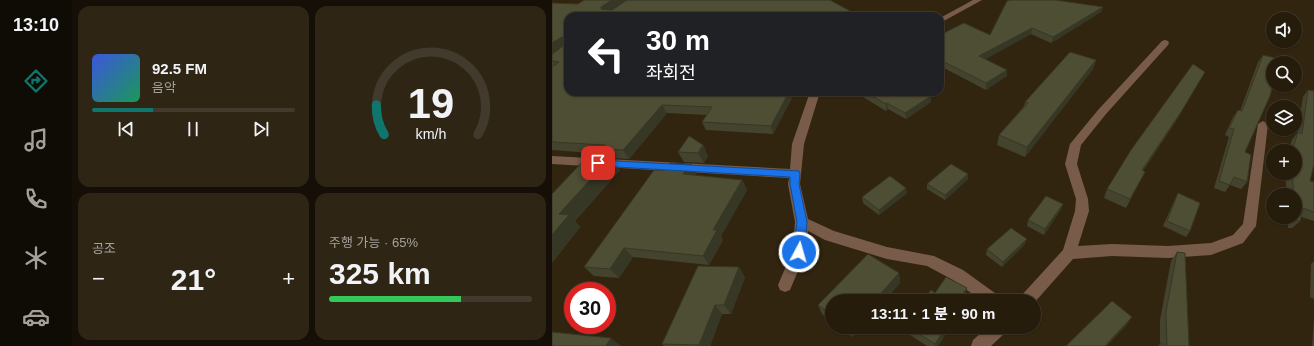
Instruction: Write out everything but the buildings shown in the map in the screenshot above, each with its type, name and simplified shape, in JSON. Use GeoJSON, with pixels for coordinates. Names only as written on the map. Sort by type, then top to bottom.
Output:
{"type":"FeatureCollection","features":[{"type":"Feature","properties":{"kind":"street"},"geometry":{"type":"LineString","coordinates":[[944,19],[978,0]]}},
{"type":"Feature","properties":{"kind":"street"},"geometry":{"type":"LineString","coordinates":[[1032,294],[1069,253],[1082,211],[1082,199],[1071,164],[1076,144],[1102,112],[1165,43]]}},
{"type":"Feature","properties":{"kind":"street"},"geometry":{"type":"LineString","coordinates":[[785,285],[799,252],[802,222],[794,184],[798,144],[814,96]]}},
{"type":"Feature","properties":{"kind":"street"},"geometry":{"type":"LineString","coordinates":[[1069,253],[1112,250],[1168,252],[1211,249],[1238,239],[1249,226],[1263,124]]}},
{"type":"Feature","properties":{"kind":"street"},"geometry":{"type":"LineString","coordinates":[[552,160],[795,174]]}},
{"type":"Feature","properties":{"kind":"street"},"geometry":{"type":"LineString","coordinates":[[802,222],[830,236],[887,253],[929,260],[958,275],[984,294]]}},
{"type":"Feature","properties":{"kind":"street"},"geometry":{"type":"LineString","coordinates":[[979,346],[992,334]]}},
{"type":"Feature","properties":{"kind":"route"},"geometry":{"type":"LineString","coordinates":[[598,163],[795,174],[794,184],[802,222],[799,252]]}}]}
